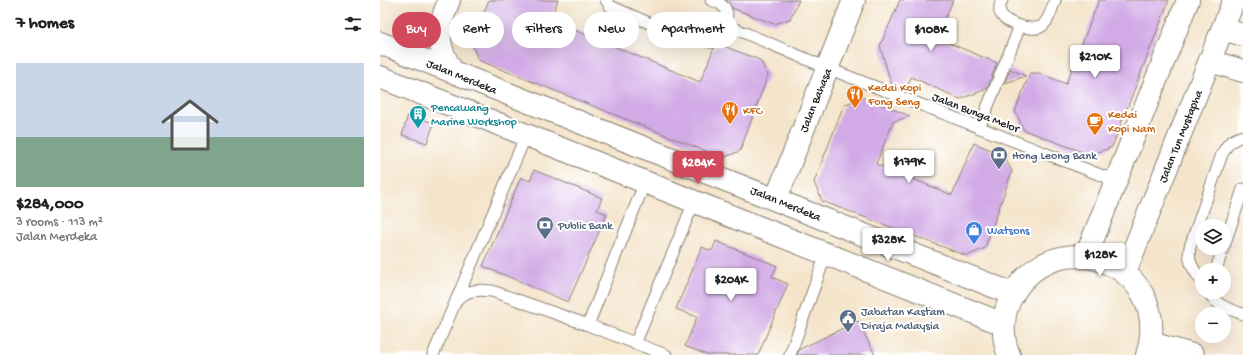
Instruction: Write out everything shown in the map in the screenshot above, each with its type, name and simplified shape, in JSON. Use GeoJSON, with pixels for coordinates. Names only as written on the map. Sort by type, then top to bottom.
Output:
{"type":"FeatureCollection","features":[{"type":"Feature","properties":{"kind":"main road"},"geometry":{"type":"LineString","coordinates":[[449,0],[439,31],[440,45],[445,59],[453,72]]}},
{"type":"Feature","properties":{"kind":"main road","name":"Jalan Bahasa"},"geometry":{"type":"LineString","coordinates":[[776,199],[854,0]]}},
{"type":"Feature","properties":{"kind":"main road"},"geometry":{"type":"LineString","coordinates":[[1086,256],[1188,0]]}},
{"type":"Feature","properties":{"kind":"main road","name":"Jalan Tun Mustapha"},"geometry":{"type":"LineString","coordinates":[[1125,272],[1210,61],[1233,32],[1234,0]]}},
{"type":"Feature","properties":{"kind":"main road","name":"Jalan Merdeka"},"geometry":{"type":"LineString","coordinates":[[380,43],[1013,294]]}},
{"type":"Feature","properties":{"kind":"main road"},"geometry":{"type":"LineString","coordinates":[[1210,61],[1243,71]]}},
{"type":"Feature","properties":{"kind":"main road"},"geometry":{"type":"LineString","coordinates":[[381,81],[526,135],[1003,324]]}},
{"type":"Feature","properties":{"kind":"main road"},"geometry":{"type":"LineString","coordinates":[[1009,355],[1006,348],[1003,324],[1006,308],[1013,294],[1026,277],[1043,264],[1064,257],[1086,256],[1106,261],[1125,272],[1138,287],[1148,304],[1152,323],[1149,349],[1193,355]]}},
{"type":"Feature","properties":{"kind":"lane"},"geometry":{"type":"LineString","coordinates":[[606,0],[610,6],[647,22]]}},
{"type":"Feature","properties":{"kind":"lane"},"geometry":{"type":"LineString","coordinates":[[711,0],[719,3],[725,8],[726,12]]}},
{"type":"Feature","properties":{"kind":"lane"},"geometry":{"type":"LineString","coordinates":[[1002,0],[1000,12],[1004,18],[1020,26],[1033,29],[1046,22],[1055,0]]}},
{"type":"Feature","properties":{"kind":"lane"},"geometry":{"type":"LineString","coordinates":[[979,128],[1020,26]]}},
{"type":"Feature","properties":{"kind":"lane","name":"Jalan Bunga Melor"},"geometry":{"type":"LineString","coordinates":[[738,30],[827,68],[1116,181]]}},
{"type":"Feature","properties":{"kind":"lane"},"geometry":{"type":"LineString","coordinates":[[433,355],[526,135]]}},
{"type":"Feature","properties":{"kind":"lane"},"geometry":{"type":"LineString","coordinates":[[1195,271],[1189,259],[1190,247],[1222,154],[1228,144],[1236,138],[1243,136]]}},
{"type":"Feature","properties":{"kind":"lane"},"geometry":{"type":"LineString","coordinates":[[588,325],[645,182]]}},
{"type":"Feature","properties":{"kind":"lane"},"geometry":{"type":"LineString","coordinates":[[1231,226],[1243,189]]}},
{"type":"Feature","properties":{"kind":"lane"},"geometry":{"type":"LineString","coordinates":[[635,344],[694,202]]}},
{"type":"Feature","properties":{"kind":"lane"},"geometry":{"type":"LineString","coordinates":[[790,355],[826,254]]}},
{"type":"Feature","properties":{"kind":"lane"},"geometry":{"type":"LineString","coordinates":[[456,301],[464,294],[480,289],[492,291],[588,325],[666,355]]}},
{"type":"Feature","properties":{"kind":"lane"},"geometry":{"type":"LineString","coordinates":[[1213,299],[1219,305],[1243,314]]}},
{"type":"Feature","properties":{"kind":"building"},"geometry":{"type":"Polygon","coordinates":[[[489,0],[558,0],[553,12],[512,12],[512,48],[576,48],[576,31],[584,34],[584,48],[618,48],[700,82],[714,48],[729,48],[760,60],[768,75],[740,151],[723,158],[478,60],[473,48],[504,48],[504,12],[484,12],[489,0]]]}},
{"type":"Feature","properties":{"kind":"building"},"geometry":{"type":"Polygon","coordinates":[[[726,0],[799,0],[790,19],[774,24],[732,8],[726,0]]]}},
{"type":"Feature","properties":{"kind":"building"},"geometry":{"type":"Polygon","coordinates":[[[900,0],[953,0],[937,38],[997,63],[987,89],[960,99],[911,77],[906,91],[892,86],[880,46],[900,0]]]}},
{"type":"Feature","properties":{"kind":"building"},"geometry":{"type":"Polygon","coordinates":[[[1099,0],[1169,0],[1112,147],[1090,155],[1024,130],[1015,111],[1030,73],[1039,73],[1066,84],[1099,0]]]}},
{"type":"Feature","properties":{"kind":"building"},"geometry":{"type":"Polygon","coordinates":[[[1010,69],[1026,76],[1005,83],[1010,69]]]}},
{"type":"Feature","properties":{"kind":"building"},"geometry":{"type":"Polygon","coordinates":[[[862,97],[910,116],[893,122],[876,164],[952,195],[974,143],[1003,155],[1012,171],[985,248],[967,256],[822,201],[814,182],[844,105],[862,97]]]}},
{"type":"Feature","properties":{"kind":"building","name":"Pencawang Marine Workshop"},"geometry":{"type":"Polygon","coordinates":[[[408,115],[434,123],[427,143],[402,135],[408,115]]]}},
{"type":"Feature","properties":{"kind":"building","name":"Public Bank"},"geometry":{"type":"Polygon","coordinates":[[[534,170],[602,198],[597,210],[607,214],[568,302],[483,266],[521,177],[530,181],[534,170]]]}},
{"type":"Feature","properties":{"kind":"building"},"geometry":{"type":"Polygon","coordinates":[[[716,241],[777,266],[772,277],[788,284],[758,355],[707,355],[685,346],[697,317],[676,309],[702,247],[712,251],[716,241]]]}},
{"type":"Feature","properties":{"kind":"building","name":"Jabatan Kastam Diraja Malaysia"},"geometry":{"type":"Polygon","coordinates":[[[858,321],[875,355],[797,355],[800,349],[858,321]]]}},
{"type":"Feature","properties":{"kind":"place","name":"Kedai Kopi Fong Seng"},"geometry":{"type":"Point","coordinates":[855,109]}},
{"type":"Feature","properties":{"kind":"place","name":"KFC"},"geometry":{"type":"Point","coordinates":[730,125]}},
{"type":"Feature","properties":{"kind":"place","name":"Pencawang Marine Workshop"},"geometry":{"type":"Point","coordinates":[418,129]}},
{"type":"Feature","properties":{"kind":"place","name":"Kedai Kopi Nam"},"geometry":{"type":"Point","coordinates":[1095,136]}},
{"type":"Feature","properties":{"kind":"place","name":"Hong Leong Bank"},"geometry":{"type":"Point","coordinates":[999,170]}},
{"type":"Feature","properties":{"kind":"place","name":"Public Bank"},"geometry":{"type":"Point","coordinates":[545,240]}},
{"type":"Feature","properties":{"kind":"place","name":"Watsons"},"geometry":{"type":"Point","coordinates":[974,245]}},
{"type":"Feature","properties":{"kind":"place","name":"Jabatan Kastam Diraja Malaysia"},"geometry":{"type":"Point","coordinates":[848,333]}}]}
